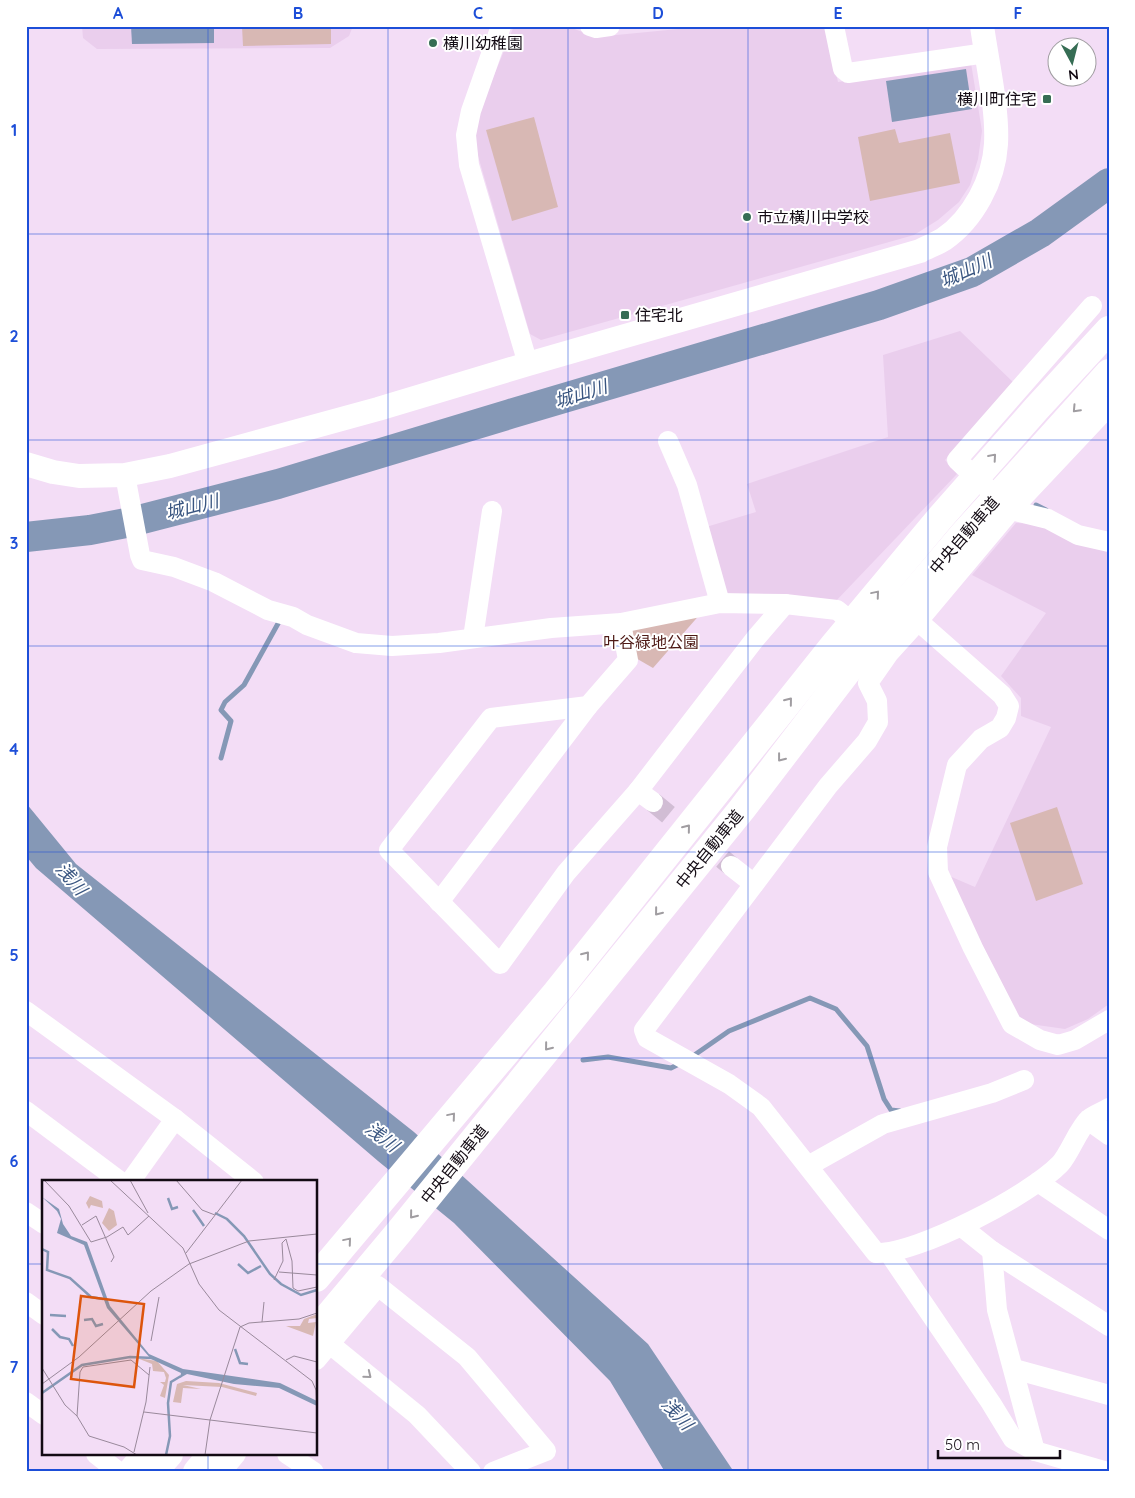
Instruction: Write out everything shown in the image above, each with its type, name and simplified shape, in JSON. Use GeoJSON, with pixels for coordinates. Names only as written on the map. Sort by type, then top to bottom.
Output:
{"type":"FeatureCollection","features":[{"type":"Feature","properties":{"kind":"highway","name":"中央自動車道"},"geometry":{"type":"LineString","coordinates":[[318,1276],[556,994],[834,645],[953,503],[1109,330]]}},
{"type":"Feature","properties":{"kind":"highway","name":"中央自動車道"},"geometry":{"type":"LineString","coordinates":[[321,1336],[399,1232],[742,809],[853,664],[960,538],[1109,373]]}},
{"type":"Feature","properties":{"kind":"highway"},"geometry":{"type":"LineString","coordinates":[[154,1472],[167,1456]]}},
{"type":"Feature","properties":{"kind":"highway"},"geometry":{"type":"LineString","coordinates":[[196,1472],[210,1456]]}},
{"type":"Feature","properties":{"kind":"street"},"geometry":{"type":"LineString","coordinates":[[502,26],[471,111],[466,135],[470,165],[528,364]]}},
{"type":"Feature","properties":{"kind":"street"},"geometry":{"type":"LineString","coordinates":[[590,26],[596,28],[610,26]]}},
{"type":"Feature","properties":{"kind":"street"},"geometry":{"type":"LineString","coordinates":[[834,26],[843,69],[848,73],[986,53]]}},
{"type":"Feature","properties":{"kind":"street"},"geometry":{"type":"LineString","coordinates":[[26,464],[53,472],[127,486],[170,466],[378,410],[528,364],[920,251],[943,240],[970,214],[987,183],[993,162],[996,146],[996,126],[982,26]]}},
{"type":"Feature","properties":{"kind":"street"},"geometry":{"type":"LineString","coordinates":[[1092,306],[957,460],[1011,510],[1048,519],[1078,535],[1109,542]]}},
{"type":"Feature","properties":{"kind":"street"},"geometry":{"type":"LineString","coordinates":[[1109,406],[1011,510],[889,653],[868,683],[877,701],[878,722],[871,735],[828,786],[644,1030],[647,1038],[729,1084],[761,1107],[876,1253],[889,1253],[962,1227],[1038,1182],[1061,1163],[1088,1120],[1109,1108]]}},
{"type":"Feature","properties":{"kind":"street"},"geometry":{"type":"LineString","coordinates":[[668,441],[687,485],[720,603]]}},
{"type":"Feature","properties":{"kind":"street"},"geometry":{"type":"LineString","coordinates":[[127,486],[142,560],[174,567],[214,582],[268,610],[293,617],[307,625],[356,643],[392,646],[439,643],[551,628],[621,623],[720,603],[785,604],[838,610],[889,653]]}},
{"type":"Feature","properties":{"kind":"street"},"geometry":{"type":"LineString","coordinates":[[473,638],[492,511]]}},
{"type":"Feature","properties":{"kind":"street"},"geometry":{"type":"LineString","coordinates":[[588,706],[491,718],[389,850],[500,964],[566,873],[646,796],[754,639],[785,604]]}},
{"type":"Feature","properties":{"kind":"street"},"geometry":{"type":"LineString","coordinates":[[918,621],[1002,695],[1009,706],[1006,718],[1000,728],[981,739],[957,765],[937,847],[938,872],[973,948],[1012,1024],[1040,1040],[1058,1045],[1075,1040],[1109,1020]]}},
{"type":"Feature","properties":{"kind":"street"},"geometry":{"type":"LineString","coordinates":[[439,902],[588,706],[628,660],[621,623]]}},
{"type":"Feature","properties":{"kind":"street"},"geometry":{"type":"LineString","coordinates":[[731,866],[754,884]]}},
{"type":"Feature","properties":{"kind":"street"},"geometry":{"type":"LineString","coordinates":[[26,1011],[175,1119],[251,1180]]}},
{"type":"Feature","properties":{"kind":"street"},"geometry":{"type":"LineString","coordinates":[[808,1166],[883,1124],[992,1093],[1024,1080]]}},
{"type":"Feature","properties":{"kind":"street"},"geometry":{"type":"LineString","coordinates":[[26,1111],[118,1180]]}},
{"type":"Feature","properties":{"kind":"street"},"geometry":{"type":"LineString","coordinates":[[131,1180],[175,1119]]}},
{"type":"Feature","properties":{"kind":"street"},"geometry":{"type":"LineString","coordinates":[[1088,1120],[1109,1135]]}},
{"type":"Feature","properties":{"kind":"street"},"geometry":{"type":"LineString","coordinates":[[1038,1182],[1109,1230]]}},
{"type":"Feature","properties":{"kind":"street"},"geometry":{"type":"LineString","coordinates":[[26,1212],[42,1223]]}},
{"type":"Feature","properties":{"kind":"street"},"geometry":{"type":"LineString","coordinates":[[962,1227],[992,1251],[1109,1326]]}},
{"type":"Feature","properties":{"kind":"street"},"geometry":{"type":"LineString","coordinates":[[992,1251],[997,1310],[1035,1451]]}},
{"type":"Feature","properties":{"kind":"street"},"geometry":{"type":"LineString","coordinates":[[889,1253],[1013,1439],[1035,1451],[1108,1472]]}},
{"type":"Feature","properties":{"kind":"street"},"geometry":{"type":"LineString","coordinates":[[318,1350],[321,1336],[378,1286],[467,1357],[546,1451],[492,1472]]}},
{"type":"Feature","properties":{"kind":"street"},"geometry":{"type":"LineString","coordinates":[[321,1336],[417,1415],[471,1472]]}},
{"type":"Feature","properties":{"kind":"street"},"geometry":{"type":"LineString","coordinates":[[1014,1369],[1109,1395]]}},
{"type":"Feature","properties":{"kind":"street"},"geometry":{"type":"LineString","coordinates":[[26,1402],[42,1414]]}},
{"type":"Feature","properties":{"kind":"street"},"geometry":{"type":"LineString","coordinates":[[99,1456],[119,1472]]}},
{"type":"Feature","properties":{"kind":"street"},"geometry":{"type":"LineString","coordinates":[[126,1472],[139,1456]]}},
{"type":"Feature","properties":{"kind":"street"},"geometry":{"type":"LineString","coordinates":[[220,1472],[234,1456]]}},
{"type":"Feature","properties":{"kind":"street"},"geometry":{"type":"LineString","coordinates":[[290,1456],[313,1472]]}},
{"type":"Feature","properties":{"kind":"shaded area"},"geometry":{"type":"Polygon","coordinates":[[[82,26],[353,26],[349,36],[330,48],[97,49],[83,38],[82,26]]]}},
{"type":"Feature","properties":{"kind":"shaded area"},"geometry":{"type":"Polygon","coordinates":[[[514,26],[566,26],[591,35],[606,36],[709,26],[826,26],[838,82],[971,63],[982,131],[978,159],[970,185],[959,202],[938,220],[914,235],[541,340],[530,334],[478,156],[474,133],[480,110],[514,26]]]}},
{"type":"Feature","properties":{"kind":"shaded area"},"geometry":{"type":"Polygon","coordinates":[[[960,331],[1014,383],[945,460],[957,474],[835,602],[726,597],[706,527],[756,512],[747,484],[888,437],[883,355],[960,331]]]}},
{"type":"Feature","properties":{"kind":"shaded area"},"geometry":{"type":"Polygon","coordinates":[[[1016,523],[1043,524],[1109,551],[1109,1004],[1088,1019],[1065,1029],[1030,1024],[1018,1016],[947,875],[975,887],[1051,727],[1021,716],[1021,698],[1001,676],[1046,613],[972,575],[1016,523]]]}},
{"type":"Feature","properties":{"kind":"green space"},"geometry":{"type":"Polygon","coordinates":[[[242,26],[331,26],[331,44],[243,46],[242,26]]]}},
{"type":"Feature","properties":{"kind":"green space"},"geometry":{"type":"Polygon","coordinates":[[[534,117],[558,207],[512,221],[486,130],[534,117]]]}},
{"type":"Feature","properties":{"kind":"green space"},"geometry":{"type":"Polygon","coordinates":[[[895,129],[899,143],[950,133],[960,183],[870,201],[858,137],[895,129]]]}},
{"type":"Feature","properties":{"kind":"green space","name":"叶谷緑地公園"},"geometry":{"type":"Polygon","coordinates":[[[702,612],[653,668],[634,657],[627,626],[702,612]]]}},
{"type":"Feature","properties":{"kind":"green space"},"geometry":{"type":"Polygon","coordinates":[[[1057,807],[1083,884],[1036,901],[1010,823],[1057,807]]]}},
{"type":"Feature","properties":{"kind":"water"},"geometry":{"type":"Polygon","coordinates":[[[131,26],[214,26],[214,43],[132,44],[131,26]]]}},
{"type":"Feature","properties":{"kind":"water"},"geometry":{"type":"Polygon","coordinates":[[[966,69],[972,109],[892,122],[886,81],[966,69]]]}},
{"type":"Feature","properties":{"kind":"water","name":"浅川"},"geometry":{"type":"Polygon","coordinates":[[[26,803],[76,864],[414,1132],[648,1344],[734,1472],[665,1472],[610,1381],[454,1223],[378,1161],[36,868],[26,856],[26,803]]]}},
{"type":"Feature","properties":{"kind":"waterway","name":"城山川"},"geometry":{"type":"LineString","coordinates":[[26,537],[90,530],[131,522],[278,484],[879,305],[972,272],[1040,233],[1109,183]]}},
{"type":"Feature","properties":{"kind":"waterway"},"geometry":{"type":"LineString","coordinates":[[1036,505],[1046,510]]}},
{"type":"Feature","properties":{"kind":"waterway"},"geometry":{"type":"LineString","coordinates":[[221,758],[231,721],[221,710],[225,702],[244,685],[280,620]]}},
{"type":"Feature","properties":{"kind":"waterway"},"geometry":{"type":"LineString","coordinates":[[693,1056],[729,1031],[810,998],[836,1009],[867,1046],[884,1099],[891,1110],[900,1111]]}},
{"type":"Feature","properties":{"kind":"waterway"},"geometry":{"type":"LineString","coordinates":[[583,1060],[608,1057],[671,1068],[679,1064]]}},
{"type":"Feature","properties":{"kind":"tunnel"},"geometry":{"type":"LineString","coordinates":[[653,802],[731,866]]}},
{"type":"Feature","properties":{"kind":"place","name":"横川幼稚園"},"geometry":{"type":"Point","coordinates":[433,43]}},
{"type":"Feature","properties":{"kind":"place","name":"横川町住宅"},"geometry":{"type":"Point","coordinates":[1047,99]}},
{"type":"Feature","properties":{"kind":"place","name":"市立横川中学校"},"geometry":{"type":"Point","coordinates":[747,217]}},
{"type":"Feature","properties":{"kind":"place","name":"住宅北"},"geometry":{"type":"Point","coordinates":[625,315]}}]}
